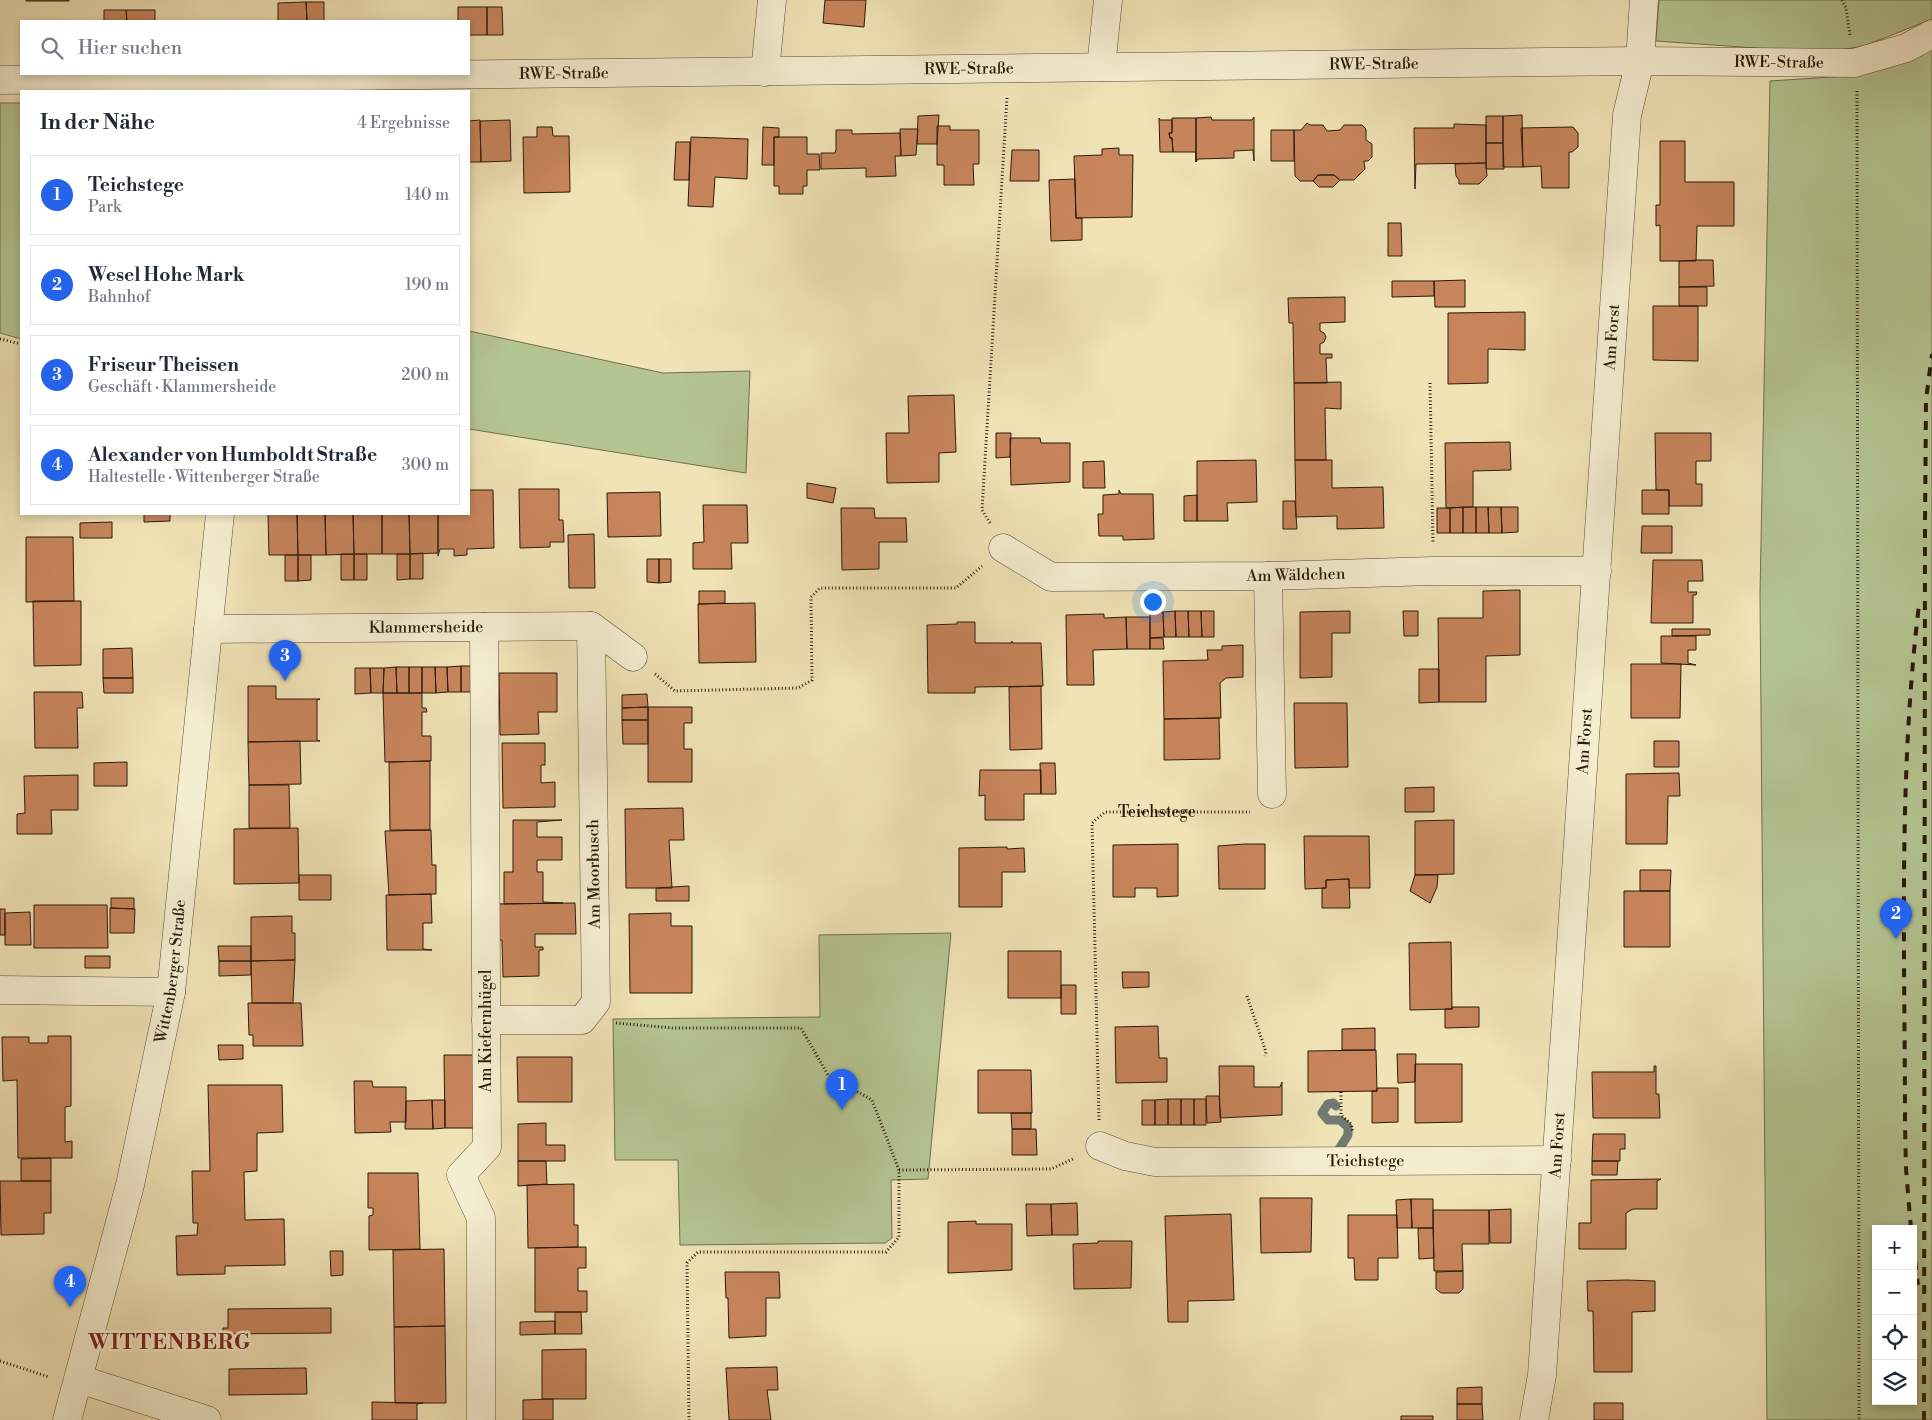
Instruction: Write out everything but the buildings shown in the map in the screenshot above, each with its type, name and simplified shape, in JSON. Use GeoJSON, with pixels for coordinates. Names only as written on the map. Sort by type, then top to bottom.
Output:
{"type":"FeatureCollection","features":[{"type":"Feature","properties":{"kind":"street"},"geometry":{"type":"LineString","coordinates":[[765,72],[772,0]]}},
{"type":"Feature","properties":{"kind":"street"},"geometry":{"type":"LineString","coordinates":[[1101,68],[1108,0]]}},
{"type":"Feature","properties":{"kind":"street","name":"Am Forst"},"geometry":{"type":"LineString","coordinates":[[1534,1420],[1542,1375],[1627,115],[1640,61],[1644,0]]}},
{"type":"Feature","properties":{"kind":"street","name":"RWE-Straße"},"geometry":{"type":"LineString","coordinates":[[0,80],[263,84],[765,72],[1640,61],[1854,64],[1906,48],[1932,34]]}},
{"type":"Feature","properties":{"kind":"street","name":"Wittenberger Straße"},"geometry":{"type":"LineString","coordinates":[[68,1420],[130,1186],[171,992],[220,515]]}},
{"type":"Feature","properties":{"kind":"street","name":"Am Wäldchen"},"geometry":{"type":"LineString","coordinates":[[1003,548],[1051,577],[1268,576],[1433,571],[1597,571]]}},
{"type":"Feature","properties":{"kind":"street"},"geometry":{"type":"LineString","coordinates":[[1268,576],[1272,794]]}},
{"type":"Feature","properties":{"kind":"street"},"geometry":{"type":"LineString","coordinates":[[591,626],[633,656]]}},
{"type":"Feature","properties":{"kind":"street","name":"Klammersheide"},"geometry":{"type":"LineString","coordinates":[[208,629],[591,626]]}},
{"type":"Feature","properties":{"kind":"street","name":"Am Moorbusch"},"geometry":{"type":"LineString","coordinates":[[582,1020],[596,1002],[592,771],[594,687],[591,626]]}},
{"type":"Feature","properties":{"kind":"street","name":"Am Kiefernhügel"},"geometry":{"type":"LineString","coordinates":[[481,1420],[481,1218],[460,1175],[487,1147],[484,627]]}},
{"type":"Feature","properties":{"kind":"street"},"geometry":{"type":"LineString","coordinates":[[0,990],[171,992]]}},
{"type":"Feature","properties":{"kind":"street"},"geometry":{"type":"LineString","coordinates":[[486,1020],[582,1020]]}},
{"type":"Feature","properties":{"kind":"street","name":"Teichstege"},"geometry":{"type":"LineString","coordinates":[[1100,1146],[1125,1156],[1155,1162],[1557,1160]]}},
{"type":"Feature","properties":{"kind":"street"},"geometry":{"type":"LineString","coordinates":[[78,1383],[207,1420]]}},
{"type":"Feature","properties":{"kind":"path"},"geometry":{"type":"LineString","coordinates":[[1842,0],[1846,8],[1858,103],[1859,1420]]}},
{"type":"Feature","properties":{"kind":"path"},"geometry":{"type":"LineString","coordinates":[[633,656],[675,692],[798,688],[812,680],[811,597],[820,588],[956,588],[1003,548],[982,510],[1009,69]]}},
{"type":"Feature","properties":{"kind":"path"},"geometry":{"type":"LineString","coordinates":[[0,339],[20,344]]}},
{"type":"Feature","properties":{"kind":"path"},"geometry":{"type":"LineString","coordinates":[[1430,383],[1433,571]]}},
{"type":"Feature","properties":{"kind":"path","name":"Teichstege"},"geometry":{"type":"LineString","coordinates":[[1100,1146],[1092,823],[1105,812],[1258,812],[1264,808],[1272,794]]}},
{"type":"Feature","properties":{"kind":"path"},"geometry":{"type":"LineString","coordinates":[[1247,996],[1266,1052],[1265,1056]]}},
{"type":"Feature","properties":{"kind":"path"},"geometry":{"type":"LineString","coordinates":[[582,1020],[673,1028],[801,1028],[828,1075],[872,1100],[899,1170],[899,1237],[886,1252],[698,1252],[687,1263],[689,1420]]}},
{"type":"Feature","properties":{"kind":"path"},"geometry":{"type":"LineString","coordinates":[[1341,1092],[1341,1115],[1352,1124],[1354,1132],[1344,1150],[1344,1161]]}},
{"type":"Feature","properties":{"kind":"path"},"geometry":{"type":"LineString","coordinates":[[899,1170],[1051,1169],[1100,1146]]}},
{"type":"Feature","properties":{"kind":"path"},"geometry":{"type":"LineString","coordinates":[[0,1361],[78,1383]]}},
{"type":"Feature","properties":{"kind":"green space"},"geometry":{"type":"Polygon","coordinates":[[[1659,0],[1932,0],[1932,19],[1864,46],[1839,50],[1770,49],[1656,41],[1659,0]]]}},
{"type":"Feature","properties":{"kind":"green space"},"geometry":{"type":"Polygon","coordinates":[[[1932,44],[1932,1420],[1767,1420],[1760,594],[1770,81],[1846,76],[1932,44]]]}},
{"type":"Feature","properties":{"kind":"green space"},"geometry":{"type":"Polygon","coordinates":[[[0,103],[20,103],[20,339],[0,333],[0,103]]]}},
{"type":"Feature","properties":{"kind":"green space"},"geometry":{"type":"Polygon","coordinates":[[[470,331],[663,373],[750,371],[746,473],[470,429],[470,331]]]}},
{"type":"Feature","properties":{"kind":"green space"},"geometry":{"type":"Polygon","coordinates":[[[951,933],[928,1179],[891,1180],[892,1238],[885,1243],[680,1245],[678,1160],[615,1160],[613,1019],[820,1017],[819,935],[951,933]]]}},
{"type":"Feature","properties":{"kind":"waterway"},"geometry":{"type":"LineString","coordinates":[[1336,1106],[1333,1103],[1328,1104],[1322,1113],[1328,1120],[1340,1120],[1348,1127],[1348,1135],[1339,1149]]}},
{"type":"Feature","properties":{"kind":"railway"},"geometry":{"type":"LineString","coordinates":[[1924,1420],[1925,525],[1926,400],[1932,354]]}},
{"type":"Feature","properties":{"kind":"railway"},"geometry":{"type":"LineString","coordinates":[[1911,1225],[1905,1125],[1904,865],[1908,734],[1919,605]]}},
{"type":"Feature","properties":{"kind":"railway"},"geometry":{"type":"LineString","coordinates":[[1916,1270],[1918,1285]]}},
{"type":"Feature","properties":{"kind":"place","name":"Friseur Theissen"},"geometry":{"type":"Point","coordinates":[285,681]}},
{"type":"Feature","properties":{"kind":"place","name":"Wesel Hohe Mark"},"geometry":{"type":"Point","coordinates":[1896,939]}},
{"type":"Feature","properties":{"kind":"place","name":"Teichstege"},"geometry":{"type":"Point","coordinates":[842,1110]}},
{"type":"Feature","properties":{"kind":"place","name":"Alexander von Humboldt Straße"},"geometry":{"type":"Point","coordinates":[70,1307]}},
{"type":"Feature","properties":{"kind":"district","name":"WITTENBERG"},"geometry":{"type":"Point","coordinates":[170,1343]}}]}
